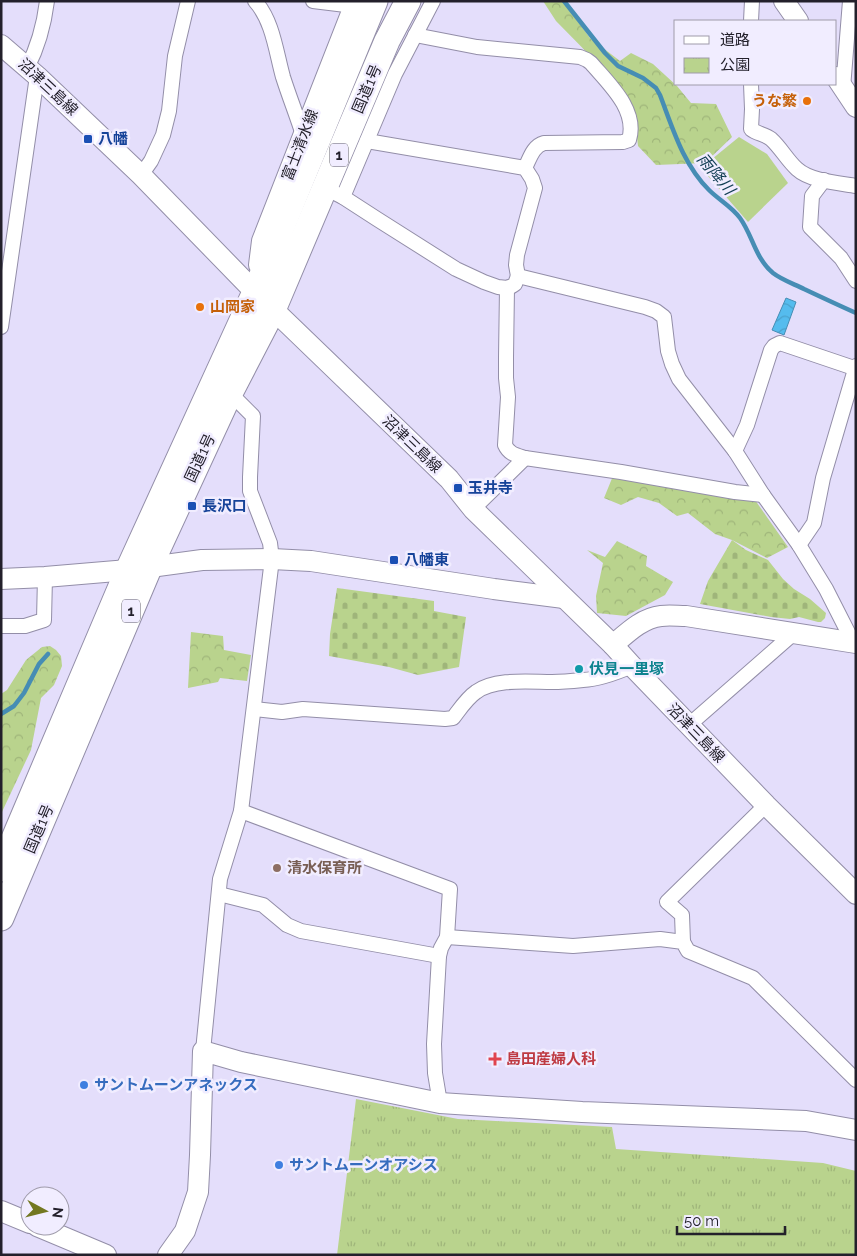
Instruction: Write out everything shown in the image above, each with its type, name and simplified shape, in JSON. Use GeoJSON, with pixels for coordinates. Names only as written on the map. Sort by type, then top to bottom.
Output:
{"type":"FeatureCollection","features":[{"type":"Feature","properties":{"kind":"highway","name":"国道1号"},"geometry":{"type":"LineString","coordinates":[[1,870],[139,568],[334,192],[387,42],[408,1]]}},
{"type":"Feature","properties":{"kind":"highway","name":"国道1号"},"geometry":{"type":"LineString","coordinates":[[1,918],[139,568],[255,292],[364,4]]}},
{"type":"Feature","properties":{"kind":"street"},"geometry":{"type":"LineString","coordinates":[[1,328],[33,56],[39,39],[47,1]]}},
{"type":"Feature","properties":{"kind":"street"},"geometry":{"type":"LineString","coordinates":[[141,175],[151,161],[163,136],[169,111],[175,56],[188,1]]}},
{"type":"Feature","properties":{"kind":"street"},"geometry":{"type":"LineString","coordinates":[[255,1],[264,14],[270,28],[303,135]]}},
{"type":"Feature","properties":{"kind":"street"},"geometry":{"type":"LineString","coordinates":[[313,1],[364,4]]}},
{"type":"Feature","properties":{"kind":"street"},"geometry":{"type":"LineString","coordinates":[[367,141],[525,168],[535,188],[517,255],[518,276],[515,284],[507,288],[498,287],[456,269],[334,192],[367,141],[395,74],[434,1]]}},
{"type":"Feature","properties":{"kind":"street"},"geometry":{"type":"LineString","coordinates":[[751,20],[752,1]]}},
{"type":"Feature","properties":{"kind":"street"},"geometry":{"type":"LineString","coordinates":[[784,1],[797,20]]}},
{"type":"Feature","properties":{"kind":"street"},"geometry":{"type":"LineString","coordinates":[[850,1],[839,83],[856,107]]}},
{"type":"Feature","properties":{"kind":"street","name":"富士清水線"},"geometry":{"type":"LineString","coordinates":[[255,292],[262,241],[303,135],[364,4]]}},
{"type":"Feature","properties":{"kind":"street"},"geometry":{"type":"LineString","coordinates":[[415,35],[477,47],[580,57],[592,63],[616,92],[629,119],[631,127],[629,140],[623,142],[539,144],[525,168]]}},
{"type":"Feature","properties":{"kind":"street","name":"沼津三島線"},"geometry":{"type":"LineString","coordinates":[[1,45],[141,175],[273,310],[449,480],[473,509],[613,645],[766,805],[856,894]]}},
{"type":"Feature","properties":{"kind":"street"},"geometry":{"type":"LineString","coordinates":[[751,85],[751,129],[770,138],[801,172],[824,180],[856,186]]}},
{"type":"Feature","properties":{"kind":"street"},"geometry":{"type":"LineString","coordinates":[[824,180],[812,196],[810,227],[841,258],[856,281]]}},
{"type":"Feature","properties":{"kind":"street"},"geometry":{"type":"LineString","coordinates":[[518,276],[645,307],[656,311],[664,317],[668,351],[679,379],[734,451],[799,545],[826,589],[855,643]]}},
{"type":"Feature","properties":{"kind":"street"},"geometry":{"type":"LineString","coordinates":[[507,288],[506,378],[508,397],[505,445],[507,450],[525,458],[763,495]]}},
{"type":"Feature","properties":{"kind":"street"},"geometry":{"type":"LineString","coordinates":[[734,451],[747,425],[771,350],[774,346],[780,343],[855,367],[823,478],[814,523],[799,545]]}},
{"type":"Feature","properties":{"kind":"street"},"geometry":{"type":"LineString","coordinates":[[168,1255],[185,1231],[198,1192],[203,1051],[220,879],[241,811],[272,559],[270,542],[250,491],[253,416],[230,393]]}},
{"type":"Feature","properties":{"kind":"street"},"geometry":{"type":"LineString","coordinates":[[473,509],[525,458]]}},
{"type":"Feature","properties":{"kind":"street"},"geometry":{"type":"LineString","coordinates":[[1,578],[45,577],[202,560],[272,559],[311,561],[494,590],[564,598]]}},
{"type":"Feature","properties":{"kind":"street"},"geometry":{"type":"LineString","coordinates":[[1,626],[25,626],[44,620],[45,577]]}},
{"type":"Feature","properties":{"kind":"street"},"geometry":{"type":"LineString","coordinates":[[613,645],[646,620],[660,616],[686,616],[855,643]]}},
{"type":"Feature","properties":{"kind":"street"},"geometry":{"type":"LineString","coordinates":[[688,725],[794,633]]}},
{"type":"Feature","properties":{"kind":"street"},"geometry":{"type":"LineString","coordinates":[[254,709],[282,712],[303,709],[446,719],[453,718],[477,691],[500,683],[514,681],[554,682],[585,680],[604,676],[632,666]]}},
{"type":"Feature","properties":{"kind":"street"},"geometry":{"type":"LineString","coordinates":[[766,805],[667,902],[682,915],[683,942],[688,952],[753,978],[856,1080]]}},
{"type":"Feature","properties":{"kind":"street"},"geometry":{"type":"LineString","coordinates":[[241,811],[450,889],[447,937],[439,956],[434,1044],[435,1073],[440,1103]]}},
{"type":"Feature","properties":{"kind":"street"},"geometry":{"type":"LineString","coordinates":[[219,894],[263,905],[287,925],[301,931],[439,956]]}},
{"type":"Feature","properties":{"kind":"street"},"geometry":{"type":"LineString","coordinates":[[447,937],[573,946],[660,940],[683,942]]}},
{"type":"Feature","properties":{"kind":"street"},"geometry":{"type":"LineString","coordinates":[[203,1051],[241,1062],[440,1103],[582,1112],[806,1121],[856,1130]]}},
{"type":"Feature","properties":{"kind":"street"},"geometry":{"type":"LineString","coordinates":[[1,1211],[20,1219]]}},
{"type":"Feature","properties":{"kind":"street"},"geometry":{"type":"LineString","coordinates":[[61,1236],[106,1255]]}},
{"type":"Feature","properties":{"kind":"green space"},"geometry":{"type":"Polygon","coordinates":[[[543,1],[563,1],[590,38],[620,61],[631,53],[653,64],[677,86],[691,103],[716,104],[732,137],[705,163],[656,165],[638,146],[634,111],[616,82],[556,21],[543,1]]]}},
{"type":"Feature","properties":{"kind":"green space"},"geometry":{"type":"Polygon","coordinates":[[[739,137],[767,154],[788,183],[748,222],[701,168],[739,137]]]}},
{"type":"Feature","properties":{"kind":"green space"},"geometry":{"type":"Polygon","coordinates":[[[615,471],[755,500],[788,547],[767,558],[732,540],[715,534],[688,513],[677,516],[659,503],[638,497],[621,505],[604,498],[615,471]]]}},
{"type":"Feature","properties":{"kind":"green space"},"geometry":{"type":"Polygon","coordinates":[[[732,540],[746,550],[768,560],[783,579],[826,613],[825,618],[818,622],[799,617],[790,619],[771,617],[700,604],[708,581],[732,540]]]}},
{"type":"Feature","properties":{"kind":"green space"},"geometry":{"type":"Polygon","coordinates":[[[617,541],[647,556],[646,566],[673,582],[665,595],[626,616],[597,613],[596,596],[603,563],[587,550],[605,557],[617,541]]]}},
{"type":"Feature","properties":{"kind":"green space"},"geometry":{"type":"Polygon","coordinates":[[[337,588],[434,601],[434,611],[466,617],[459,667],[418,675],[389,667],[329,656],[330,634],[337,588]]]}},
{"type":"Feature","properties":{"kind":"green space"},"geometry":{"type":"Polygon","coordinates":[[[191,632],[223,636],[224,650],[251,655],[247,681],[220,678],[218,682],[188,688],[191,632]]]}},
{"type":"Feature","properties":{"kind":"green space"},"geometry":{"type":"Polygon","coordinates":[[[50,646],[61,656],[62,666],[54,685],[41,698],[31,750],[1,814],[1,694],[7,690],[26,660],[42,647],[50,646]]]}},
{"type":"Feature","properties":{"kind":"green space"},"geometry":{"type":"Polygon","coordinates":[[[356,1099],[458,1119],[612,1127],[616,1149],[823,1163],[856,1171],[856,1255],[337,1255],[356,1099]]]}},
{"type":"Feature","properties":{"kind":"water"},"geometry":{"type":"Polygon","coordinates":[[[786,298],[796,302],[784,335],[772,330],[786,298]]]}},
{"type":"Feature","properties":{"kind":"waterway","name":"雨降川"},"geometry":{"type":"LineString","coordinates":[[564,1],[605,53],[618,66],[643,78],[656,88],[674,133],[692,169],[709,190],[740,218],[758,254],[767,267],[784,280],[856,313]]}},
{"type":"Feature","properties":{"kind":"waterway"},"geometry":{"type":"LineString","coordinates":[[1,714],[14,706],[24,693],[39,664],[48,654]]}},
{"type":"Feature","properties":{"kind":"place","name":"うな繁"},"geometry":{"type":"Point","coordinates":[807,101]}},
{"type":"Feature","properties":{"kind":"place","name":"八幡"},"geometry":{"type":"Point","coordinates":[88,139]}},
{"type":"Feature","properties":{"kind":"place","name":"山岡家"},"geometry":{"type":"Point","coordinates":[200,307]}},
{"type":"Feature","properties":{"kind":"place","name":"玉井寺"},"geometry":{"type":"Point","coordinates":[458,488]}},
{"type":"Feature","properties":{"kind":"place","name":"長沢口"},"geometry":{"type":"Point","coordinates":[192,506]}},
{"type":"Feature","properties":{"kind":"place","name":"八幡東"},"geometry":{"type":"Point","coordinates":[394,560]}},
{"type":"Feature","properties":{"kind":"place","name":"伏見一里塚"},"geometry":{"type":"Point","coordinates":[579,669]}},
{"type":"Feature","properties":{"kind":"place","name":"清水保育所"},"geometry":{"type":"Point","coordinates":[277,868]}},
{"type":"Feature","properties":{"kind":"place","name":"島田産婦人科"},"geometry":{"type":"Point","coordinates":[495,1059]}},
{"type":"Feature","properties":{"kind":"place","name":"サントムーンアネックス"},"geometry":{"type":"Point","coordinates":[84,1085]}},
{"type":"Feature","properties":{"kind":"place","name":"サントムーンオアシス"},"geometry":{"type":"Point","coordinates":[279,1165]}}]}
